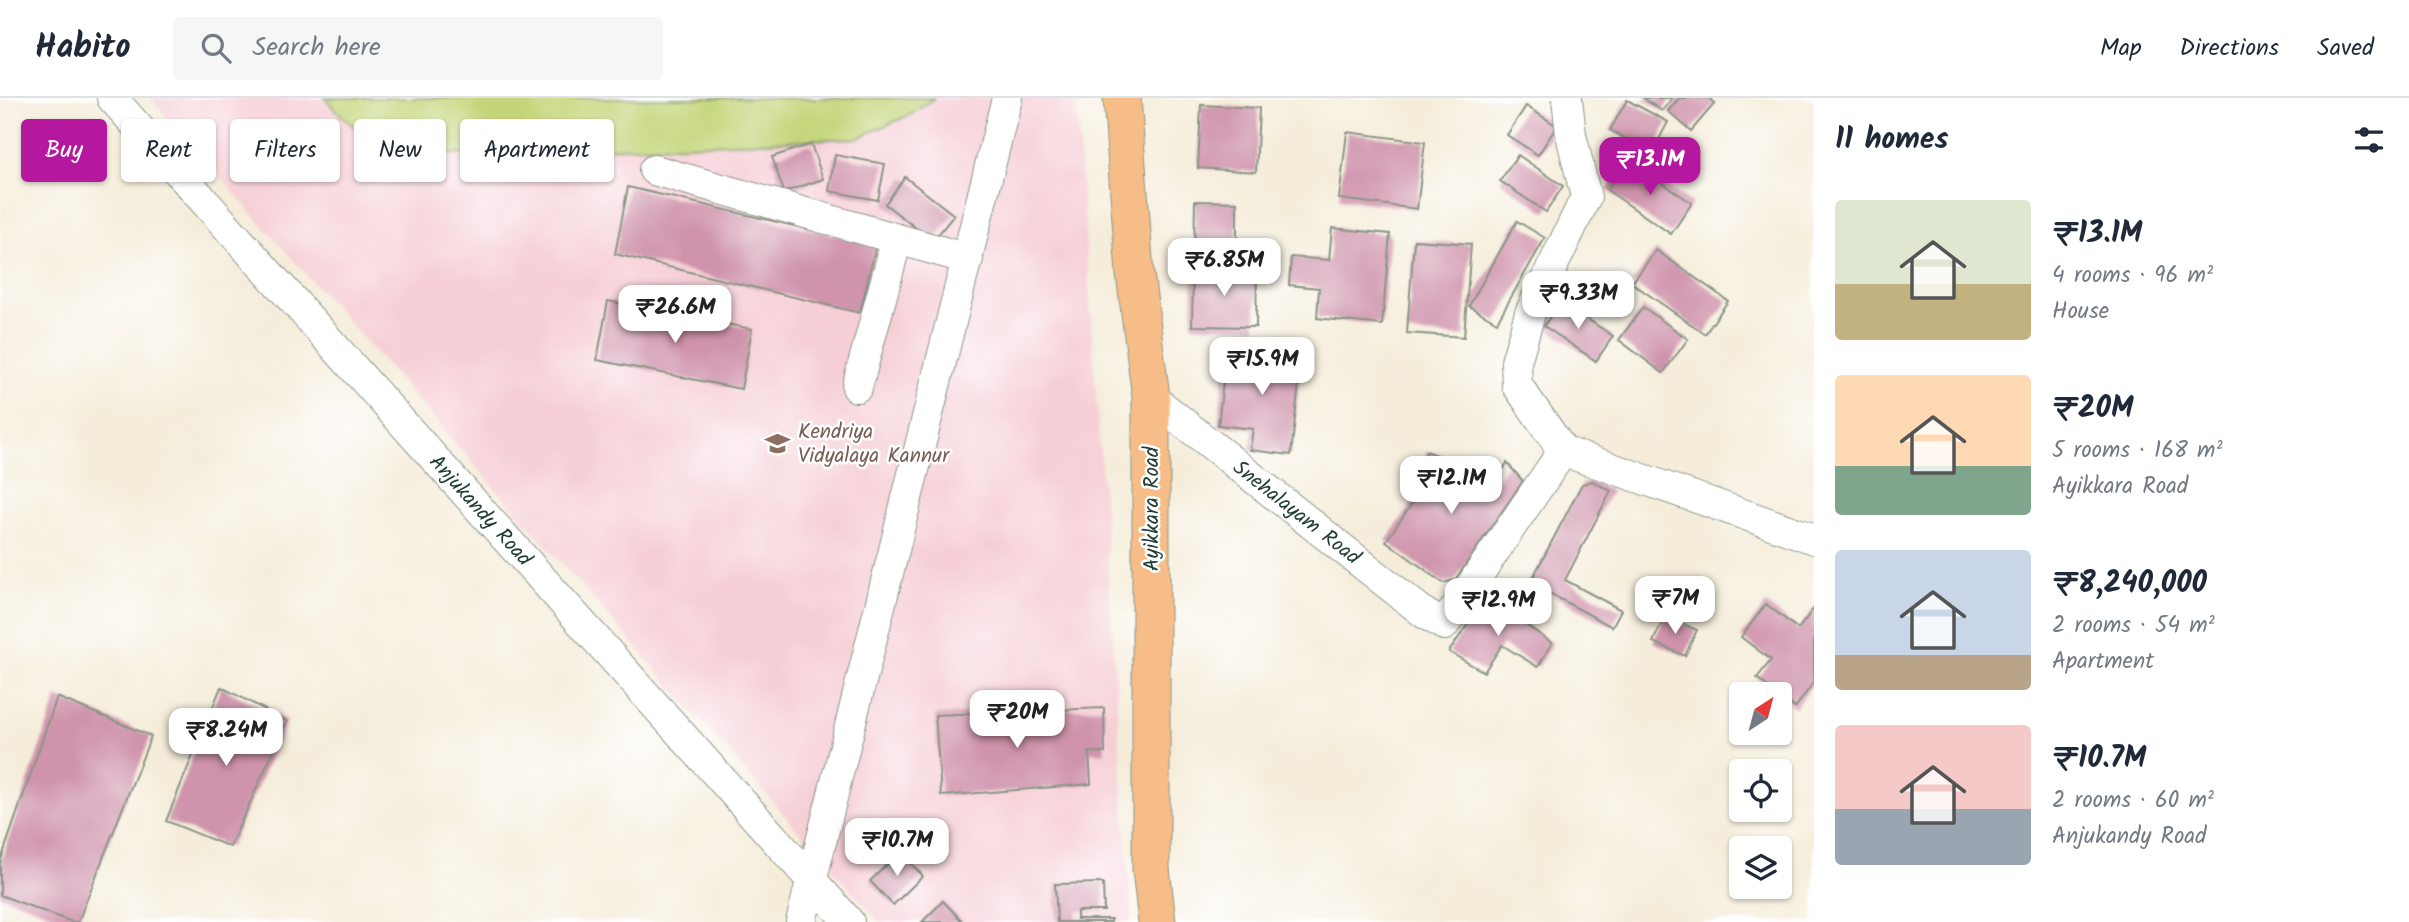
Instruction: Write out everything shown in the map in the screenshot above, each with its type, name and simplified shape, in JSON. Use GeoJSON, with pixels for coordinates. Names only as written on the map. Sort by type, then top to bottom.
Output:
{"type":"FeatureCollection","features":[{"type":"Feature","properties":{"kind":"main road","name":"Ayikkara Road"},"geometry":{"type":"LineString","coordinates":[[1122,98],[1135,274],[1151,397],[1151,869],[1157,922]]}},
{"type":"Feature","properties":{"kind":"street","name":"Anjukandy Road"},"geometry":{"type":"LineString","coordinates":[[111,98],[849,922]]}},
{"type":"Feature","properties":{"kind":"street"},"geometry":{"type":"LineString","coordinates":[[801,922],[1007,98]]}},
{"type":"Feature","properties":{"kind":"street"},"geometry":{"type":"LineString","coordinates":[[1567,98],[1570,135],[1586,197],[1530,313],[1516,362],[1517,385],[1563,451],[1814,539]]}},
{"type":"Feature","properties":{"kind":"street"},"geometry":{"type":"LineString","coordinates":[[654,170],[968,259]]}},
{"type":"Feature","properties":{"kind":"street"},"geometry":{"type":"LineString","coordinates":[[857,387],[897,239]]}},
{"type":"Feature","properties":{"kind":"street","name":"Snehalayam Road"},"geometry":{"type":"LineString","coordinates":[[1151,397],[1424,613],[1444,625],[1563,451]]}},
{"type":"Feature","properties":{"kind":"shaded area","name":"Kendriya Vidyalaya Kannur"},"geometry":{"type":"Polygon","coordinates":[[[150,98],[1076,98],[1132,922],[879,922],[216,173],[216,119],[169,119],[150,98]]]}},
{"type":"Feature","properties":{"kind":"green space"},"geometry":{"type":"Polygon","coordinates":[[[325,98],[934,98],[912,114],[858,138],[614,148],[614,119],[460,119],[460,154],[446,155],[446,119],[354,119],[354,126],[325,98]]]}},
{"type":"Feature","properties":{"kind":"building"},"geometry":{"type":"Polygon","coordinates":[[[1643,98],[1672,98],[1662,111],[1643,98]]]}},
{"type":"Feature","properties":{"kind":"building"},"geometry":{"type":"Polygon","coordinates":[[[1679,98],[1709,98],[1715,103],[1691,131],[1668,111],[1679,98]]]}},
{"type":"Feature","properties":{"kind":"building"},"geometry":{"type":"Polygon","coordinates":[[[1627,100],[1668,122],[1652,153],[1610,130],[1627,100]]]}},
{"type":"Feature","properties":{"kind":"building"},"geometry":{"type":"Polygon","coordinates":[[[1201,105],[1259,108],[1256,172],[1198,168],[1201,105]]]}},
{"type":"Feature","properties":{"kind":"building"},"geometry":{"type":"Polygon","coordinates":[[[1526,106],[1557,126],[1538,155],[1507,135],[1526,106]]]}},
{"type":"Feature","properties":{"kind":"building"},"geometry":{"type":"Polygon","coordinates":[[[1347,132],[1425,142],[1417,209],[1339,199],[1347,132]]]}},
{"type":"Feature","properties":{"kind":"building"},"geometry":{"type":"Polygon","coordinates":[[[811,144],[823,179],[784,192],[772,157],[811,144]]]}},
{"type":"Feature","properties":{"kind":"building"},"geometry":{"type":"Polygon","coordinates":[[[835,155],[885,164],[878,200],[829,191],[835,155]]]}},
{"type":"Feature","properties":{"kind":"building"},"geometry":{"type":"Polygon","coordinates":[[[1518,155],[1563,186],[1546,212],[1500,181],[1518,155]]]}},
{"type":"Feature","properties":{"kind":"building"},"geometry":{"type":"Polygon","coordinates":[[[1628,160],[1692,203],[1671,234],[1607,190],[1628,160]]]}},
{"type":"Feature","properties":{"kind":"building"},"geometry":{"type":"Polygon","coordinates":[[[905,177],[954,215],[933,241],[885,204],[905,177]]]}},
{"type":"Feature","properties":{"kind":"building"},"geometry":{"type":"Polygon","coordinates":[[[628,187],[876,245],[860,313],[615,254],[628,187]]]}},
{"type":"Feature","properties":{"kind":"building"},"geometry":{"type":"Polygon","coordinates":[[[1195,201],[1237,202],[1237,255],[1194,254],[1195,201]]]}},
{"type":"Feature","properties":{"kind":"building"},"geometry":{"type":"Polygon","coordinates":[[[1517,221],[1545,238],[1497,322],[1469,306],[1517,221]]]}},
{"type":"Feature","properties":{"kind":"building"},"geometry":{"type":"Polygon","coordinates":[[[1332,228],[1390,234],[1382,325],[1317,318],[1319,288],[1289,285],[1291,257],[1329,260],[1332,228]]]}},
{"type":"Feature","properties":{"kind":"building"},"geometry":{"type":"Polygon","coordinates":[[[1414,240],[1471,244],[1464,337],[1407,333],[1414,240]]]}},
{"type":"Feature","properties":{"kind":"building"},"geometry":{"type":"Polygon","coordinates":[[[1656,250],[1728,301],[1705,334],[1632,283],[1656,250]]]}},
{"type":"Feature","properties":{"kind":"building"},"geometry":{"type":"Polygon","coordinates":[[[1193,268],[1257,270],[1256,327],[1192,326],[1193,268]]]}},
{"type":"Feature","properties":{"kind":"building"},"geometry":{"type":"Polygon","coordinates":[[[608,301],[752,329],[741,389],[597,360],[608,301]]]}},
{"type":"Feature","properties":{"kind":"building"},"geometry":{"type":"Polygon","coordinates":[[[1560,301],[1613,336],[1596,361],[1544,326],[1560,301]]]}},
{"type":"Feature","properties":{"kind":"building"},"geometry":{"type":"Polygon","coordinates":[[[1643,307],[1688,339],[1663,373],[1619,340],[1643,307]]]}},
{"type":"Feature","properties":{"kind":"building"},"geometry":{"type":"Polygon","coordinates":[[[1227,347],[1302,356],[1291,455],[1250,450],[1253,429],[1218,425],[1227,347]]]}},
{"type":"Feature","properties":{"kind":"building"},"geometry":{"type":"Polygon","coordinates":[[[1426,451],[1456,462],[1481,482],[1493,487],[1507,463],[1523,481],[1455,580],[1443,583],[1386,541],[1420,492],[1426,451]]]}},
{"type":"Feature","properties":{"kind":"building"},"geometry":{"type":"Polygon","coordinates":[[[1592,481],[1611,491],[1565,580],[1621,610],[1612,627],[1530,583],[1582,484],[1592,481]]]}},
{"type":"Feature","properties":{"kind":"building"},"geometry":{"type":"Polygon","coordinates":[[[1486,597],[1552,643],[1538,667],[1502,645],[1484,672],[1449,652],[1486,597]]]}},
{"type":"Feature","properties":{"kind":"building"},"geometry":{"type":"Polygon","coordinates":[[[1766,604],[1798,629],[1814,608],[1814,682],[1795,708],[1792,706],[1792,682],[1762,682],[1757,678],[1771,660],[1741,637],[1766,604]]]}},
{"type":"Feature","properties":{"kind":"building"},"geometry":{"type":"Polygon","coordinates":[[[1665,616],[1697,630],[1685,656],[1653,642],[1665,616]]]}},
{"type":"Feature","properties":{"kind":"building"},"geometry":{"type":"Polygon","coordinates":[[[221,687],[287,721],[230,847],[166,821],[221,687]]]}},
{"type":"Feature","properties":{"kind":"building"},"geometry":{"type":"Polygon","coordinates":[[[57,697],[151,736],[78,922],[0,895],[0,863],[57,697]]]}},
{"type":"Feature","properties":{"kind":"building"},"geometry":{"type":"Polygon","coordinates":[[[1104,708],[1105,753],[1089,752],[1091,784],[941,796],[935,715],[1104,708]]]}},
{"type":"Feature","properties":{"kind":"building"},"geometry":{"type":"Polygon","coordinates":[[[900,852],[923,876],[893,905],[870,881],[900,852]]]}},
{"type":"Feature","properties":{"kind":"building"},"geometry":{"type":"Polygon","coordinates":[[[1103,883],[1104,911],[1077,911],[1077,919],[1111,919],[1111,922],[1057,922],[1055,884],[1103,883]]]}},
{"type":"Feature","properties":{"kind":"building"},"geometry":{"type":"Polygon","coordinates":[[[943,901],[963,922],[922,922],[943,901]]]}},
{"type":"Feature","properties":{"kind":"place","name":"Kendriya Vidyalaya Kannur"},"geometry":{"type":"Point","coordinates":[778,443]}}]}
